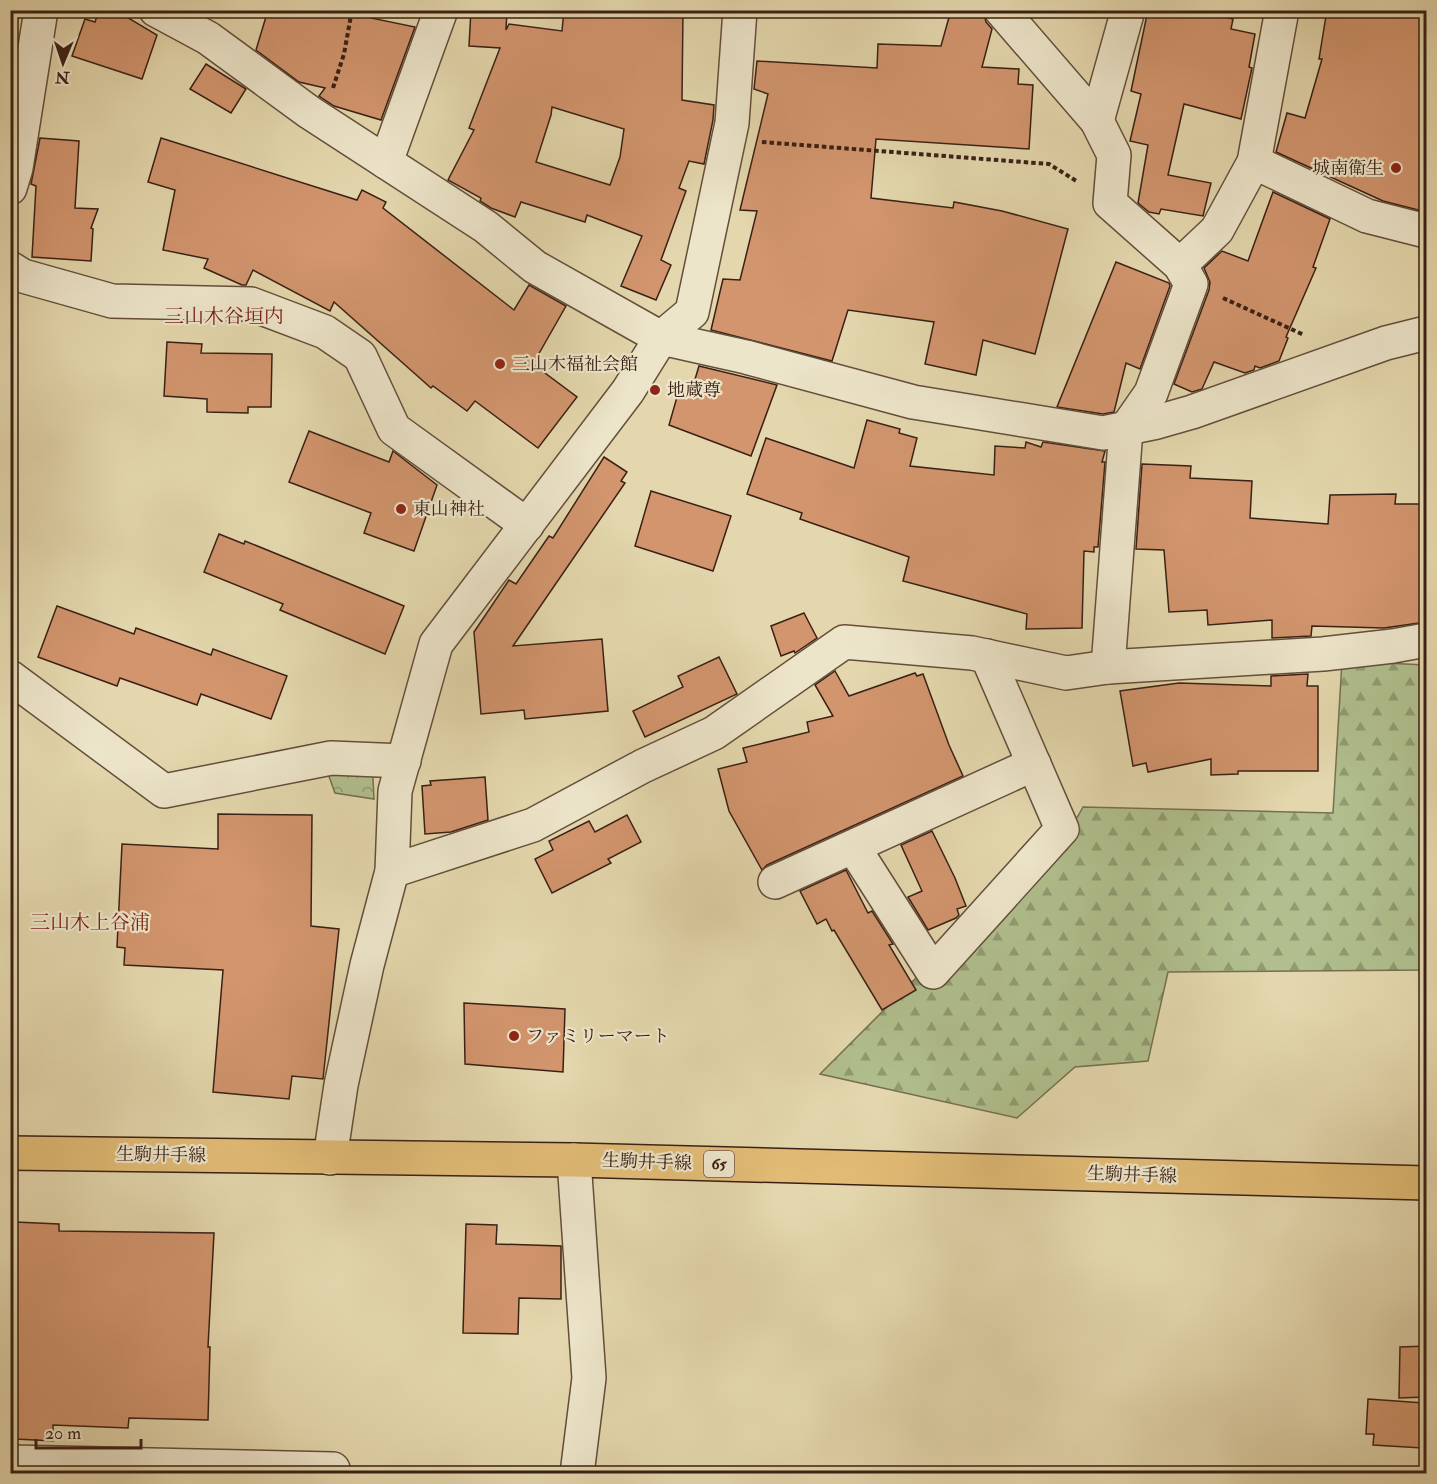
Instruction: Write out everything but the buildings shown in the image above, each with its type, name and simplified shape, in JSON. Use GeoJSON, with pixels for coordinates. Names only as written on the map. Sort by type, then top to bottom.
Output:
{"type":"FeatureCollection","features":[{"type":"Feature","properties":{"kind":"main road","name":"生駒井手線"},"geometry":{"type":"LineString","coordinates":[[10,1153],[574,1160],[1426,1183]]}},
{"type":"Feature","properties":{"kind":"street"},"geometry":{"type":"LineString","coordinates":[[10,188],[16,168],[41,10]]}},
{"type":"Feature","properties":{"kind":"street"},"geometry":{"type":"LineString","coordinates":[[156,10],[208,38],[322,120],[486,227],[535,267],[662,338],[746,357],[913,402],[1103,433],[1192,412],[1386,344],[1426,333]]}},
{"type":"Feature","properties":{"kind":"street"},"geometry":{"type":"LineString","coordinates":[[386,162],[441,10]]}},
{"type":"Feature","properties":{"kind":"street"},"geometry":{"type":"LineString","coordinates":[[330,1158],[341,1085],[392,871],[395,791],[436,644],[628,391],[662,338],[692,312],[732,123],[740,10]]}},
{"type":"Feature","properties":{"kind":"street"},"geometry":{"type":"LineString","coordinates":[[1001,10],[1097,121],[1114,155],[1110,202],[1186,274]]}},
{"type":"Feature","properties":{"kind":"street"},"geometry":{"type":"LineString","coordinates":[[1097,121],[1128,10]]}},
{"type":"Feature","properties":{"kind":"street"},"geometry":{"type":"LineString","coordinates":[[1108,667],[1126,429],[1151,393],[1186,274],[1217,230],[1254,162],[1282,10]]}},
{"type":"Feature","properties":{"kind":"street"},"geometry":{"type":"LineString","coordinates":[[1254,162],[1367,216],[1426,231]]}},
{"type":"Feature","properties":{"kind":"street"},"geometry":{"type":"LineString","coordinates":[[10,268],[23,276],[112,301],[251,304],[325,332],[360,356],[394,429],[527,525]]}},
{"type":"Feature","properties":{"kind":"street"},"geometry":{"type":"LineString","coordinates":[[392,871],[533,825],[643,766],[714,733],[844,642],[987,656],[1066,673],[1108,667],[1323,654],[1426,640]]}},
{"type":"Feature","properties":{"kind":"street"},"geometry":{"type":"LineString","coordinates":[[854,848],[933,972],[1062,829],[987,656]]}},
{"type":"Feature","properties":{"kind":"street"},"geometry":{"type":"LineString","coordinates":[[10,678],[164,791],[331,758],[404,761]]}},
{"type":"Feature","properties":{"kind":"street"},"geometry":{"type":"LineString","coordinates":[[775,882],[854,848],[1034,764]]}},
{"type":"Feature","properties":{"kind":"street"},"geometry":{"type":"LineString","coordinates":[[574,1160],[589,1378],[577,1473]]}},
{"type":"Feature","properties":{"kind":"street"},"geometry":{"type":"LineString","coordinates":[[10,1462],[333,1469],[333,1473]]}},
{"type":"Feature","properties":{"kind":"path"},"geometry":{"type":"LineString","coordinates":[[322,120],[344,54],[352,10]]}},
{"type":"Feature","properties":{"kind":"path"},"geometry":{"type":"LineString","coordinates":[[728,138],[1049,164],[1110,202]]}},
{"type":"Feature","properties":{"kind":"path"},"geometry":{"type":"LineString","coordinates":[[1186,274],[1351,356]]}},
{"type":"Feature","properties":{"kind":"green space"},"geometry":{"type":"Polygon","coordinates":[[[1342,661],[1426,665],[1426,970],[1168,972],[1148,1061],[1075,1067],[1017,1118],[820,1074],[1078,816],[1083,807],[1333,813],[1342,661]]]}},
{"type":"Feature","properties":{"kind":"green space"},"geometry":{"type":"Polygon","coordinates":[[[372,759],[374,799],[335,793],[326,768],[372,759]]]}},
{"type":"Feature","properties":{"kind":"place","name":"城南衛生"},"geometry":{"type":"Point","coordinates":[1396,168]}},
{"type":"Feature","properties":{"kind":"place","name":"三山木福祉会館"},"geometry":{"type":"Point","coordinates":[500,364]}},
{"type":"Feature","properties":{"kind":"place","name":"地蔵尊"},"geometry":{"type":"Point","coordinates":[655,390]}},
{"type":"Feature","properties":{"kind":"place","name":"東山神社"},"geometry":{"type":"Point","coordinates":[401,509]}},
{"type":"Feature","properties":{"kind":"place","name":"ファミリーマート"},"geometry":{"type":"Point","coordinates":[514,1036]}},
{"type":"Feature","properties":{"kind":"district","name":"三山木谷垣内"},"geometry":{"type":"Point","coordinates":[224,316]}},
{"type":"Feature","properties":{"kind":"district","name":"三山木上谷浦"},"geometry":{"type":"Point","coordinates":[90,922]}}]}
